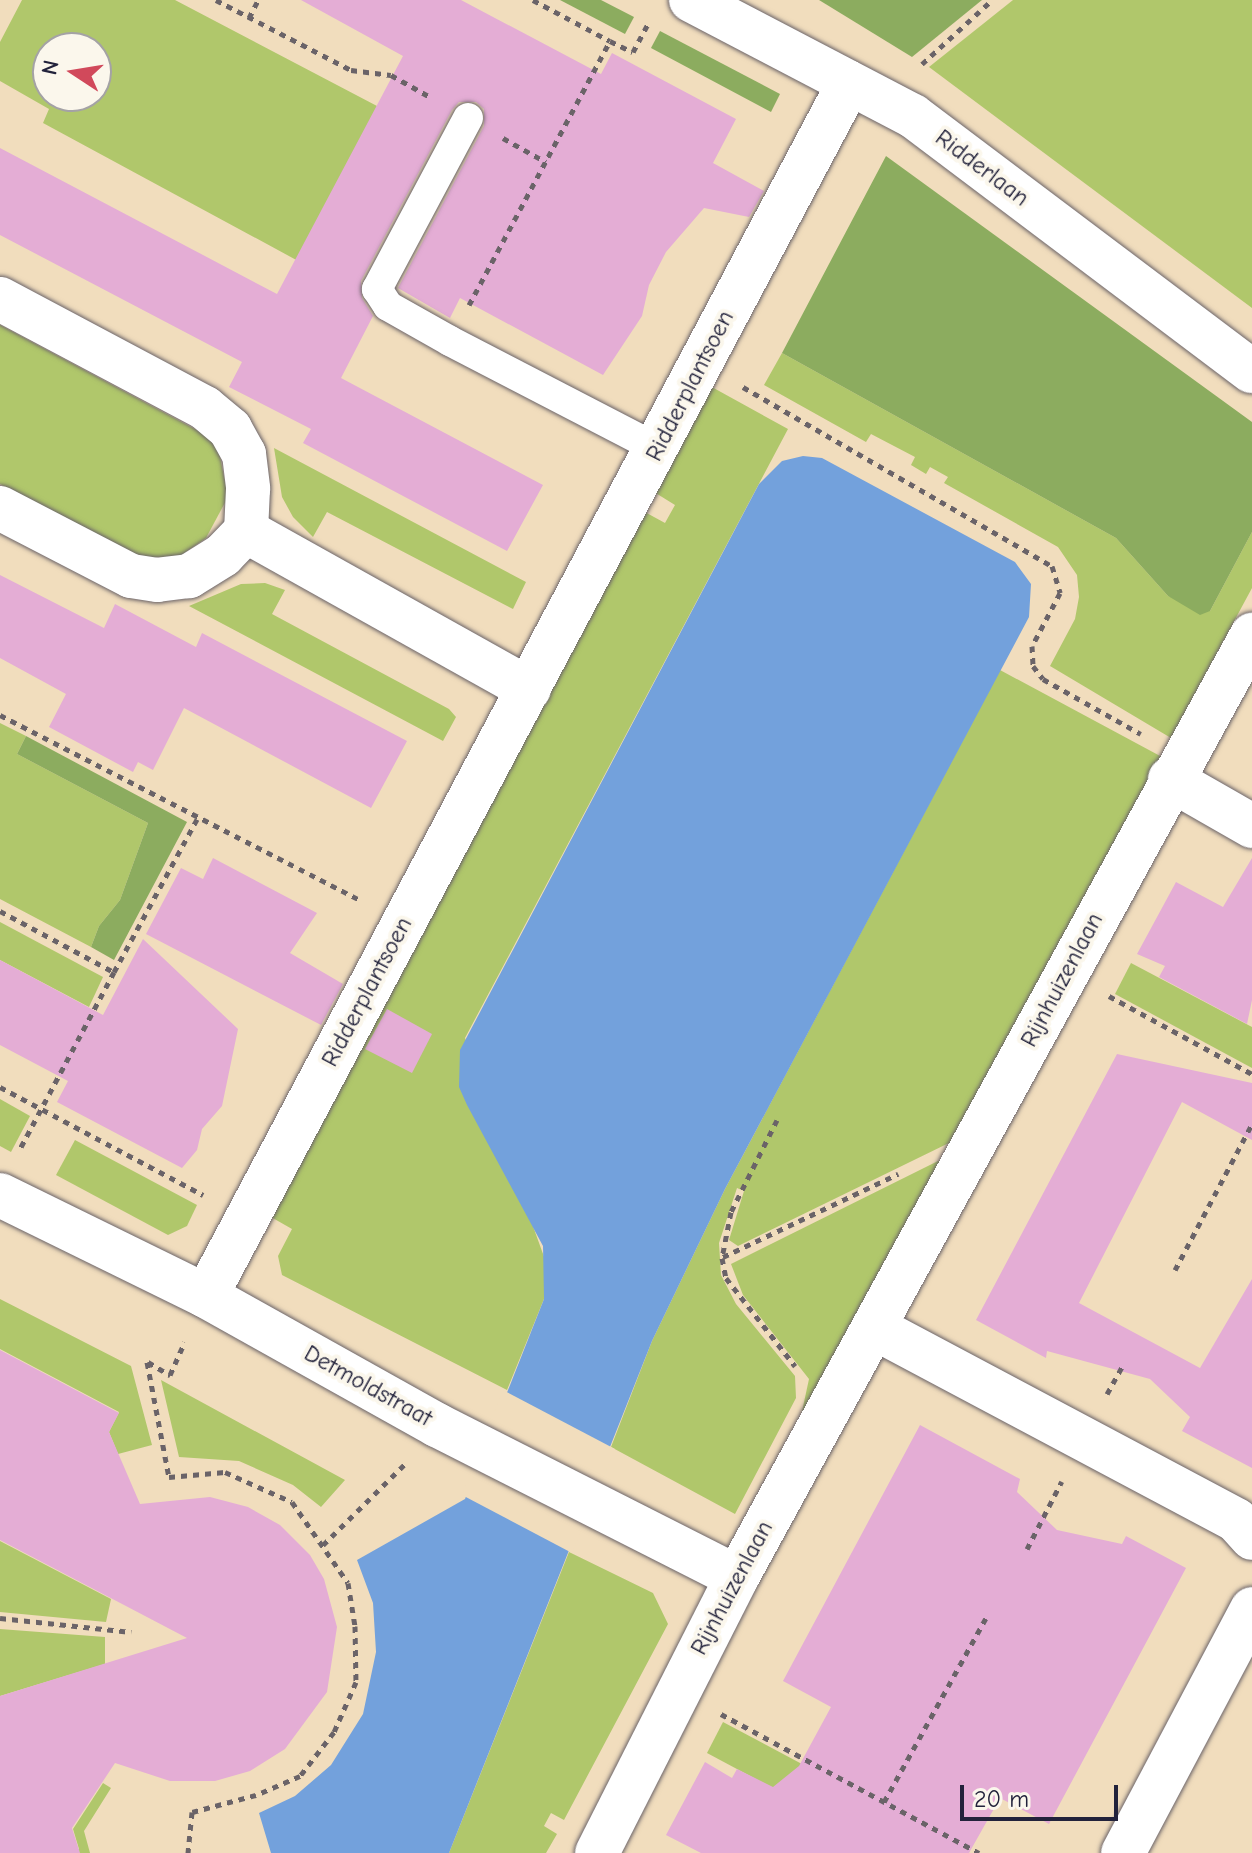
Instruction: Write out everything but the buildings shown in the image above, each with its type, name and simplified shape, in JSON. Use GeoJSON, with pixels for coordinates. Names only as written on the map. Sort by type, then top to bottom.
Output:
{"type":"FeatureCollection","features":[{"type":"Feature","properties":{"kind":"street","name":"Ridderlaan"},"geometry":{"type":"LineString","coordinates":[[673,6],[849,83],[913,116],[1252,371]]}},
{"type":"Feature","properties":{"kind":"street","name":"Ridderplantsoen"},"geometry":{"type":"LineString","coordinates":[[206,1296],[658,449],[849,83]]}},
{"type":"Feature","properties":{"kind":"street"},"geometry":{"type":"LineString","coordinates":[[0,299],[205,408],[230,429],[244,454],[246,531],[223,555],[189,576],[157,580],[131,576],[0,508]]}},
{"type":"Feature","properties":{"kind":"street"},"geometry":{"type":"LineString","coordinates":[[246,531],[529,689]]}},
{"type":"Feature","properties":{"kind":"street","name":"Rijnhuizenlaan"},"geometry":{"type":"LineString","coordinates":[[597,1853],[737,1577],[875,1328],[1170,779],[1252,635]]}},
{"type":"Feature","properties":{"kind":"street"},"geometry":{"type":"LineString","coordinates":[[1170,779],[1252,826]]}},
{"type":"Feature","properties":{"kind":"street","name":"Detmoldstraat"},"geometry":{"type":"LineString","coordinates":[[7,1178],[206,1296],[431,1421],[737,1577]]}},
{"type":"Feature","properties":{"kind":"street"},"geometry":{"type":"LineString","coordinates":[[875,1328],[1236,1520],[1252,1538]]}},
{"type":"Feature","properties":{"kind":"street"},"geometry":{"type":"LineString","coordinates":[[1123,1853],[1252,1609]]}},
{"type":"Feature","properties":{"kind":"lane"},"geometry":{"type":"LineString","coordinates":[[468,118],[377,289],[388,306],[658,449]]}},
{"type":"Feature","properties":{"kind":"path"},"geometry":{"type":"LineString","coordinates":[[216,0],[351,70],[391,75],[546,162]]}},
{"type":"Feature","properties":{"kind":"path"},"geometry":{"type":"LineString","coordinates":[[249,18],[258,0]]}},
{"type":"Feature","properties":{"kind":"path"},"geometry":{"type":"LineString","coordinates":[[533,0],[633,52],[673,6]]}},
{"type":"Feature","properties":{"kind":"path"},"geometry":{"type":"LineString","coordinates":[[849,83],[902,82],[992,0]]}},
{"type":"Feature","properties":{"kind":"path"},"geometry":{"type":"LineString","coordinates":[[450,341],[610,41]]}},
{"type":"Feature","properties":{"kind":"path"},"geometry":{"type":"LineString","coordinates":[[759,396],[1052,566],[1060,593],[1032,646],[1033,666],[1043,679],[1128,727]]}},
{"type":"Feature","properties":{"kind":"path"},"geometry":{"type":"LineString","coordinates":[[0,715],[197,819],[404,922]]}},
{"type":"Feature","properties":{"kind":"path"},"geometry":{"type":"LineString","coordinates":[[7,1178],[197,819]]}},
{"type":"Feature","properties":{"kind":"path"},"geometry":{"type":"LineString","coordinates":[[0,911],[114,972]]}},
{"type":"Feature","properties":{"kind":"path"},"geometry":{"type":"LineString","coordinates":[[1066,973],[1252,1074]]}},
{"type":"Feature","properties":{"kind":"path"},"geometry":{"type":"LineString","coordinates":[[0,1087],[246,1218]]}},
{"type":"Feature","properties":{"kind":"path"},"geometry":{"type":"LineString","coordinates":[[777,1120],[731,1212],[722,1258],[726,1278],[750,1313],[799,1370]]}},
{"type":"Feature","properties":{"kind":"path"},"geometry":{"type":"LineString","coordinates":[[1175,1270],[1252,1124]]}},
{"type":"Feature","properties":{"kind":"path"},"geometry":{"type":"LineString","coordinates":[[722,1258],[945,1150],[965,1158]]}},
{"type":"Feature","properties":{"kind":"path"},"geometry":{"type":"LineString","coordinates":[[147,1362],[169,1477],[225,1472],[292,1502],[348,1583],[355,1626],[356,1682],[334,1732],[300,1776],[256,1795],[192,1812],[188,1853]]}},
{"type":"Feature","properties":{"kind":"path"},"geometry":{"type":"LineString","coordinates":[[323,1545],[404,1469],[431,1421]]}},
{"type":"Feature","properties":{"kind":"path"},"geometry":{"type":"LineString","coordinates":[[0,1618],[131,1632]]}},
{"type":"Feature","properties":{"kind":"path"},"geometry":{"type":"LineString","coordinates":[[884,1802],[986,1618]]}},
{"type":"Feature","properties":{"kind":"path"},"geometry":{"type":"LineString","coordinates":[[678,1691],[979,1853]]}},
{"type":"Feature","properties":{"kind":"green space"},"geometry":{"type":"Polygon","coordinates":[[[22,0],[175,0],[377,106],[337,282],[43,123],[48,112],[112,112],[112,32],[32,32],[32,99],[0,81],[0,42],[22,0]]]}},
{"type":"Feature","properties":{"kind":"green space"},"geometry":{"type":"Polygon","coordinates":[[[560,0],[601,0],[634,17],[625,34],[560,0]]]}},
{"type":"Feature","properties":{"kind":"green space"},"geometry":{"type":"Polygon","coordinates":[[[819,0],[982,0],[912,57],[819,0]]]}},
{"type":"Feature","properties":{"kind":"green space"},"geometry":{"type":"Polygon","coordinates":[[[1013,0],[1252,0],[1252,308],[929,67],[1013,0]]]}},
{"type":"Feature","properties":{"kind":"green space"},"geometry":{"type":"Polygon","coordinates":[[[660,31],[780,94],[771,112],[651,48],[660,31]]]}},
{"type":"Feature","properties":{"kind":"green space"},"geometry":{"type":"Polygon","coordinates":[[[886,156],[1252,422],[1252,532],[1210,611],[1200,615],[1168,596],[1116,538],[782,353],[886,156]]]}},
{"type":"Feature","properties":{"kind":"green space"},"geometry":{"type":"Polygon","coordinates":[[[0,325],[206,435],[218,447],[228,497],[206,538],[180,556],[142,558],[0,484],[0,325]]]}},
{"type":"Feature","properties":{"kind":"green space"},"geometry":{"type":"Polygon","coordinates":[[[782,353],[1116,538],[1168,596],[1210,611],[1252,532],[1252,588],[1171,738],[1050,666],[1075,619],[1079,597],[1077,575],[1058,547],[944,483],[948,477],[930,467],[926,474],[911,465],[915,457],[871,434],[866,442],[764,385],[782,353]]]}},
{"type":"Feature","properties":{"kind":"green space"},"geometry":{"type":"Polygon","coordinates":[[[710,386],[788,429],[465,1038],[547,1265],[544,1299],[507,1390],[282,1275],[278,1256],[292,1229],[271,1217],[643,511],[665,523],[675,505],[654,492],[710,386]]]}},
{"type":"Feature","properties":{"kind":"green space"},"geometry":{"type":"Polygon","coordinates":[[[274,448],[526,582],[513,609],[327,512],[313,537],[293,517],[282,497],[274,448]]]}},
{"type":"Feature","properties":{"kind":"green space"},"geometry":{"type":"Polygon","coordinates":[[[265,583],[285,590],[272,614],[449,709],[456,717],[443,741],[189,606],[241,584],[265,583]]]}},
{"type":"Feature","properties":{"kind":"green space"},"geometry":{"type":"Polygon","coordinates":[[[1000,670],[1162,757],[953,1141],[738,1246],[729,1240],[744,1191],[737,1188],[719,1243],[721,1275],[736,1304],[795,1376],[796,1398],[735,1514],[611,1447],[652,1341],[725,1189],[1000,670]]]}},
{"type":"Feature","properties":{"kind":"green space"},"geometry":{"type":"Polygon","coordinates":[[[0,723],[26,736],[17,754],[148,823],[120,900],[99,926],[91,947],[0,899],[0,723]]]}},
{"type":"Feature","properties":{"kind":"green space"},"geometry":{"type":"Polygon","coordinates":[[[26,736],[187,822],[114,960],[91,947],[99,926],[120,900],[148,823],[17,754],[26,736]]]}},
{"type":"Feature","properties":{"kind":"green space"},"geometry":{"type":"Polygon","coordinates":[[[0,922],[103,977],[89,1007],[0,960],[0,922]]]}},
{"type":"Feature","properties":{"kind":"green space"},"geometry":{"type":"Polygon","coordinates":[[[1131,963],[1252,1027],[1252,1068],[1115,994],[1131,963]]]}},
{"type":"Feature","properties":{"kind":"green space"},"geometry":{"type":"Polygon","coordinates":[[[0,1099],[30,1116],[11,1152],[0,1146],[0,1099]]]}},
{"type":"Feature","properties":{"kind":"green space"},"geometry":{"type":"Polygon","coordinates":[[[75,1140],[197,1205],[187,1226],[168,1235],[56,1175],[75,1140]]]}},
{"type":"Feature","properties":{"kind":"green space"},"geometry":{"type":"Polygon","coordinates":[[[943,1161],[801,1416],[809,1379],[743,1295],[731,1264],[943,1161]]]}},
{"type":"Feature","properties":{"kind":"green space"},"geometry":{"type":"Polygon","coordinates":[[[0,1299],[131,1366],[152,1445],[118,1454],[109,1432],[119,1412],[0,1349],[0,1299]]]}},
{"type":"Feature","properties":{"kind":"green space"},"geometry":{"type":"Polygon","coordinates":[[[161,1380],[345,1480],[321,1507],[293,1485],[239,1461],[179,1457],[161,1380]]]}},
{"type":"Feature","properties":{"kind":"green space"},"geometry":{"type":"Polygon","coordinates":[[[0,1541],[111,1599],[106,1622],[0,1612],[0,1541]]]}},
{"type":"Feature","properties":{"kind":"green space"},"geometry":{"type":"Polygon","coordinates":[[[569,1552],[653,1593],[668,1624],[564,1820],[551,1813],[544,1826],[557,1834],[546,1853],[449,1853],[569,1552]]]}},
{"type":"Feature","properties":{"kind":"green space"},"geometry":{"type":"Polygon","coordinates":[[[0,1629],[105,1637],[105,1664],[0,1696],[0,1629]]]}},
{"type":"Feature","properties":{"kind":"green space"},"geometry":{"type":"Polygon","coordinates":[[[723,1722],[969,1853],[894,1853],[707,1753],[723,1722]]]}},
{"type":"Feature","properties":{"kind":"green space"},"geometry":{"type":"Polygon","coordinates":[[[103,1783],[111,1788],[84,1831],[90,1853],[68,1853],[79,1849],[73,1829],[103,1783]]]}},
{"type":"Feature","properties":{"kind":"water"},"geometry":{"type":"Polygon","coordinates":[[[803,456],[822,458],[1015,562],[1031,584],[1029,617],[725,1189],[652,1341],[449,1853],[271,1853],[259,1813],[295,1796],[331,1765],[363,1714],[376,1652],[373,1603],[357,1560],[465,1499],[544,1299],[543,1246],[459,1087],[460,1050],[759,484],[782,461],[803,456]]]}},
{"type":"Feature","properties":{"kind":"pier"},"geometry":{"type":"Polygon","coordinates":[[[503,1390],[615,1449],[572,1553],[462,1495],[503,1390]]]}}]}
